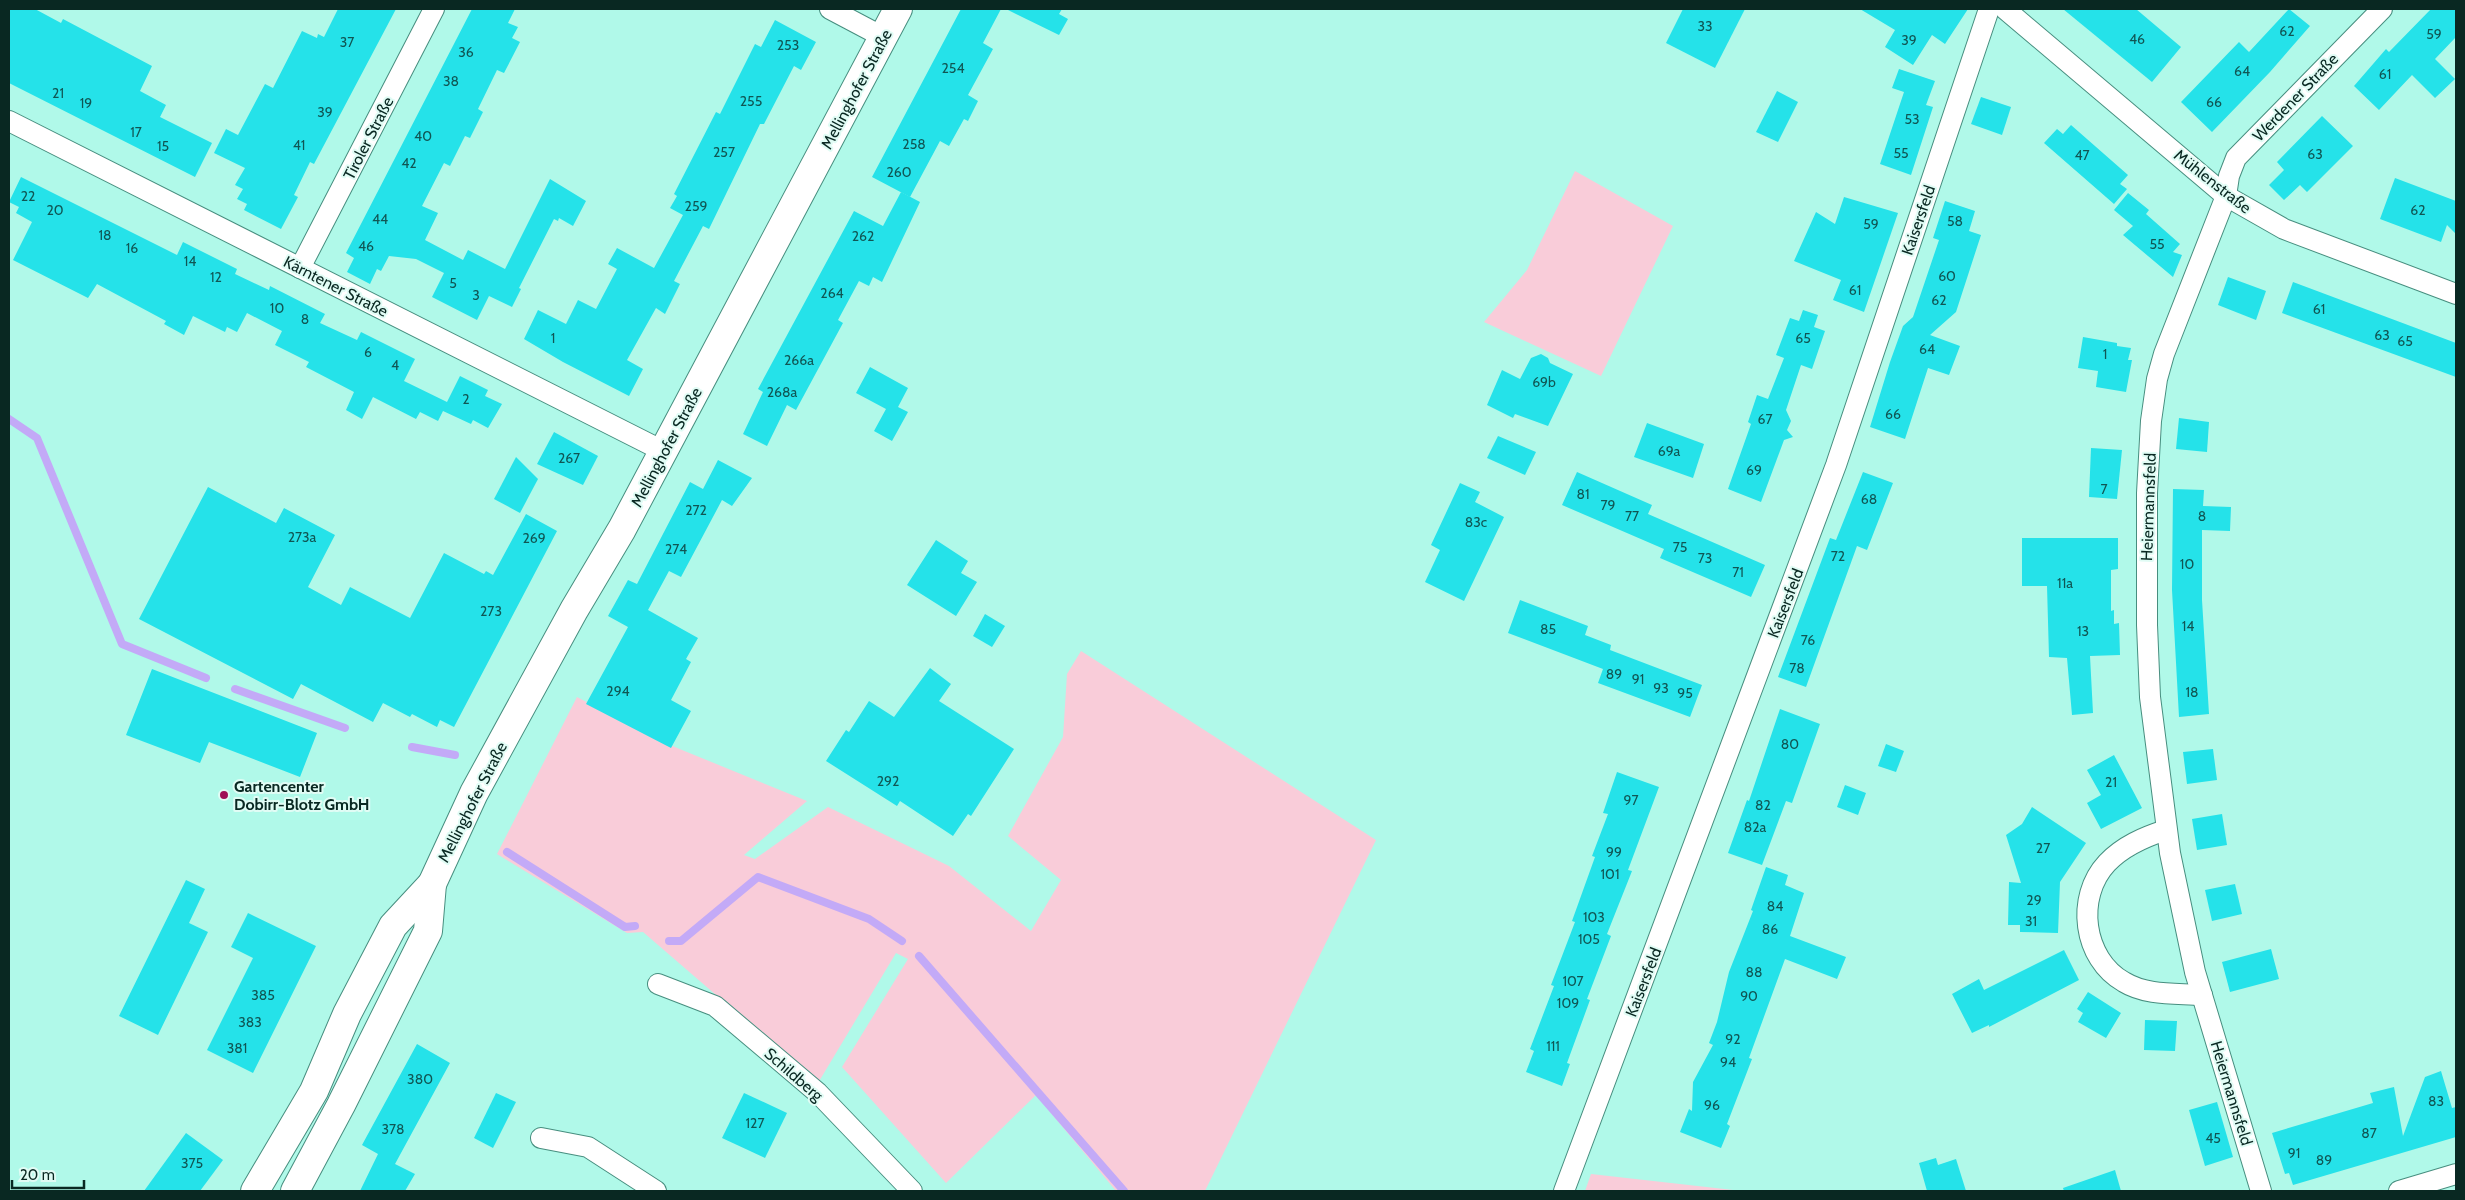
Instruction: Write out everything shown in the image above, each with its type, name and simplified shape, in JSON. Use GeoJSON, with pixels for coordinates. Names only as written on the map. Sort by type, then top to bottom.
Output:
{"type":"FeatureCollection","features":[{"type":"Feature","properties":{"kind":"main road","name":"Mellinghofer Straße"},"geometry":{"type":"LineString","coordinates":[[255,1191],[314,1091],[348,1014],[393,926],[432,884],[474,793],[574,610],[622,529],[898,9]]}},
{"type":"Feature","properties":{"kind":"main road","name":"Mellinghofer Straße"},"geometry":{"type":"LineString","coordinates":[[295,1191],[342,1105],[428,932],[432,884]]}},
{"type":"Feature","properties":{"kind":"street","name":"Tiroler Straße"},"geometry":{"type":"LineString","coordinates":[[300,268],[434,9]]}},
{"type":"Feature","properties":{"kind":"street"},"geometry":{"type":"LineString","coordinates":[[830,9],[883,37]]}},
{"type":"Feature","properties":{"kind":"street","name":"Kaisersfeld"},"geometry":{"type":"LineString","coordinates":[[1564,1191],[1836,465],[1989,9]]}},
{"type":"Feature","properties":{"kind":"street","name":"Mühlenstraße"},"geometry":{"type":"LineString","coordinates":[[2005,9],[2226,196],[2284,229],[2456,294]]}},
{"type":"Feature","properties":{"kind":"street","name":"Werdener Straße"},"geometry":{"type":"LineString","coordinates":[[2226,196],[2229,176],[2236,158],[2382,9]]}},
{"type":"Feature","properties":{"kind":"street","name":"Kärntener Straße"},"geometry":{"type":"LineString","coordinates":[[9,121],[663,452]]}},
{"type":"Feature","properties":{"kind":"street","name":"Heiermannsfeld"},"geometry":{"type":"LineString","coordinates":[[2226,196],[2161,364],[2151,421],[2147,493],[2147,625],[2150,697],[2166,830],[2195,972],[2261,1191]]}},
{"type":"Feature","properties":{"kind":"street"},"geometry":{"type":"LineString","coordinates":[[2166,830],[2127,846],[2102,869],[2088,901],[2089,932],[2092,943],[2103,963],[2124,982],[2149,992],[2202,995]]}},
{"type":"Feature","properties":{"kind":"street","name":"Schildberg"},"geometry":{"type":"LineString","coordinates":[[658,984],[715,1006],[818,1093],[912,1191]]}},
{"type":"Feature","properties":{"kind":"street"},"geometry":{"type":"LineString","coordinates":[[542,1138],[588,1148],[656,1191]]}},
{"type":"Feature","properties":{"kind":"street"},"geometry":{"type":"LineString","coordinates":[[2399,1191],[2456,1174]]}},
{"type":"Feature","properties":{"kind":"shaded area"},"geometry":{"type":"Polygon","coordinates":[[[1575,171],[1673,226],[1601,376],[1484,322],[1527,270],[1575,171]]]}},
{"type":"Feature","properties":{"kind":"shaded area"},"geometry":{"type":"Polygon","coordinates":[[[1081,651],[1376,840],[1205,1191],[1116,1191],[1036,1095],[946,1183],[842,1067],[908,959],[896,953],[818,1083],[643,932],[627,933],[497,854],[577,697],[660,741],[807,801],[744,855],[755,859],[828,807],[949,866],[1031,931],[1061,880],[1008,836],[1063,737],[1067,674],[1081,651]]]}},
{"type":"Feature","properties":{"kind":"shaded area"},"geometry":{"type":"Polygon","coordinates":[[[1591,1174],[1742,1191],[1585,1191],[1591,1174]]]}},
{"type":"Feature","properties":{"kind":"building"},"geometry":{"type":"Polygon","coordinates":[[[9,9],[35,9],[61,23],[63,19],[152,66],[140,91],[166,105],[160,117],[212,143],[195,177],[9,83],[9,9]]]}},
{"type":"Feature","properties":{"kind":"building"},"geometry":{"type":"Polygon","coordinates":[[[338,9],[396,9],[314,164],[310,162],[294,195],[298,197],[281,229],[244,210],[247,204],[237,199],[243,189],[235,185],[245,168],[214,153],[226,129],[238,135],[265,84],[273,88],[302,31],[317,38],[318,34],[324,37],[338,9]]]}},
{"type":"Feature","properties":{"kind":"building"},"geometry":{"type":"Polygon","coordinates":[[[472,9],[515,9],[508,23],[518,27],[512,38],[520,42],[504,73],[497,70],[478,109],[483,112],[470,138],[465,136],[450,166],[444,163],[422,206],[438,213],[425,240],[463,260],[468,250],[505,269],[550,179],[586,201],[573,226],[559,218],[558,221],[554,219],[519,288],[521,289],[512,307],[489,296],[477,320],[432,297],[444,273],[416,259],[389,256],[381,271],[377,269],[370,284],[347,272],[354,258],[346,253],[472,9]]]}},
{"type":"Feature","properties":{"kind":"building"},"geometry":{"type":"Polygon","coordinates":[[[961,9],[1001,9],[983,43],[993,49],[968,95],[978,101],[968,121],[964,119],[949,146],[940,141],[910,197],[872,177],[961,9]]]}},
{"type":"Feature","properties":{"kind":"building"},"geometry":{"type":"Polygon","coordinates":[[[1006,9],[1062,9],[1059,14],[1068,19],[1059,35],[1006,9]]]}},
{"type":"Feature","properties":{"kind":"building"},"geometry":{"type":"Polygon","coordinates":[[[1683,9],[1745,9],[1715,68],[1666,43],[1683,9]]]}},
{"type":"Feature","properties":{"kind":"building"},"geometry":{"type":"Polygon","coordinates":[[[1860,9],[1968,9],[1945,44],[1932,35],[1913,65],[1885,47],[1895,30],[1860,9]]]}},
{"type":"Feature","properties":{"kind":"building"},"geometry":{"type":"Polygon","coordinates":[[[2063,9],[2136,9],[2181,47],[2152,82],[2063,9]]]}},
{"type":"Feature","properties":{"kind":"building"},"geometry":{"type":"Polygon","coordinates":[[[2289,9],[2310,26],[2270,72],[2212,132],[2181,102],[2239,42],[2249,52],[2289,9]]]}},
{"type":"Feature","properties":{"kind":"building"},"geometry":{"type":"Polygon","coordinates":[[[2431,9],[2456,9],[2456,37],[2435,59],[2455,79],[2435,98],[2412,75],[2379,110],[2354,86],[2386,49],[2389,52],[2431,9]]]}},
{"type":"Feature","properties":{"kind":"building"},"geometry":{"type":"Polygon","coordinates":[[[775,20],[816,42],[801,70],[794,66],[764,124],[760,124],[709,229],[703,226],[674,281],[680,284],[665,314],[656,308],[627,360],[643,369],[629,396],[563,362],[524,339],[538,310],[566,324],[578,300],[596,309],[617,269],[608,264],[617,248],[654,268],[683,215],[670,208],[677,196],[674,194],[716,112],[720,114],[755,44],[761,47],[775,20]]]}},
{"type":"Feature","properties":{"kind":"building"},"geometry":{"type":"Polygon","coordinates":[[[1899,69],[1935,81],[1926,105],[1933,107],[1911,175],[1880,164],[1904,92],[1892,88],[1899,69]]]}},
{"type":"Feature","properties":{"kind":"building"},"geometry":{"type":"Polygon","coordinates":[[[1777,91],[1798,102],[1778,142],[1756,132],[1777,91]]]}},
{"type":"Feature","properties":{"kind":"building"},"geometry":{"type":"Polygon","coordinates":[[[1981,97],[2011,107],[2002,135],[1971,124],[1981,97]]]}},
{"type":"Feature","properties":{"kind":"building"},"geometry":{"type":"Polygon","coordinates":[[[2322,116],[2353,146],[2307,192],[2300,185],[2284,200],[2269,185],[2284,170],[2277,162],[2322,116]]]}},
{"type":"Feature","properties":{"kind":"building"},"geometry":{"type":"Polygon","coordinates":[[[2071,125],[2128,175],[2120,184],[2127,189],[2114,204],[2044,143],[2057,129],[2063,134],[2071,125]]]}},
{"type":"Feature","properties":{"kind":"building"},"geometry":{"type":"Polygon","coordinates":[[[21,177],[177,255],[183,242],[237,269],[235,274],[269,290],[270,286],[325,314],[320,323],[357,340],[361,332],[415,359],[404,381],[447,402],[460,376],[488,390],[485,396],[502,404],[488,428],[473,420],[471,424],[443,411],[438,421],[420,412],[416,419],[373,397],[362,419],[346,410],[354,392],[306,367],[309,362],[275,345],[282,331],[247,313],[237,332],[227,327],[225,332],[193,316],[184,335],[164,324],[166,321],[97,284],[88,298],[13,260],[32,222],[16,213],[19,207],[9,202],[21,177]]]}},
{"type":"Feature","properties":{"kind":"building"},"geometry":{"type":"Polygon","coordinates":[[[2395,178],[2456,201],[2456,234],[2447,225],[2441,242],[2380,219],[2395,178]]]}},
{"type":"Feature","properties":{"kind":"building"},"geometry":{"type":"Polygon","coordinates":[[[901,192],[920,202],[882,282],[873,277],[869,286],[859,281],[838,320],[843,323],[796,410],[787,405],[767,446],[743,434],[763,392],[758,389],[854,211],[883,226],[901,192]]]}},
{"type":"Feature","properties":{"kind":"building"},"geometry":{"type":"Polygon","coordinates":[[[2128,193],[2149,210],[2146,214],[2180,244],[2173,252],[2182,255],[2173,277],[2123,235],[2133,226],[2114,210],[2128,193]]]}},
{"type":"Feature","properties":{"kind":"building"},"geometry":{"type":"Polygon","coordinates":[[[1844,197],[1898,213],[1864,312],[1833,300],[1841,280],[1794,261],[1816,212],[1835,224],[1844,197]]]}},
{"type":"Feature","properties":{"kind":"building"},"geometry":{"type":"Polygon","coordinates":[[[1945,201],[1975,211],[1969,231],[1981,235],[1956,312],[1930,335],[1960,346],[1949,375],[1928,368],[1905,439],[1870,427],[1903,326],[1913,317],[1939,240],[1933,238],[1945,201]]]}},
{"type":"Feature","properties":{"kind":"building"},"geometry":{"type":"Polygon","coordinates":[[[2228,277],[2266,291],[2256,320],[2218,305],[2228,277]]]}},
{"type":"Feature","properties":{"kind":"building"},"geometry":{"type":"Polygon","coordinates":[[[2293,282],[2456,343],[2456,377],[2282,313],[2293,282]]]}},
{"type":"Feature","properties":{"kind":"building"},"geometry":{"type":"Polygon","coordinates":[[[1803,310],[1818,315],[1814,327],[1825,331],[1812,369],[1801,365],[1786,410],[1791,421],[1787,430],[1793,437],[1784,440],[1761,502],[1728,489],[1751,424],[1748,422],[1757,395],[1768,399],[1784,358],[1776,355],[1790,318],[1799,321],[1803,310]]]}},
{"type":"Feature","properties":{"kind":"building"},"geometry":{"type":"Polygon","coordinates":[[[2083,337],[2117,343],[2117,346],[2131,348],[2128,360],[2132,360],[2126,392],[2096,387],[2098,371],[2078,368],[2083,337]]]}},
{"type":"Feature","properties":{"kind":"building"},"geometry":{"type":"Polygon","coordinates":[[[1541,354],[1548,358],[1550,363],[1573,374],[1548,426],[1515,414],[1513,418],[1487,405],[1502,370],[1520,379],[1531,358],[1541,354]]]}},
{"type":"Feature","properties":{"kind":"building"},"geometry":{"type":"Polygon","coordinates":[[[870,367],[908,388],[898,407],[908,412],[892,441],[874,431],[886,409],[856,393],[870,367]]]}},
{"type":"Feature","properties":{"kind":"building"},"geometry":{"type":"Polygon","coordinates":[[[2179,418],[2209,422],[2207,452],[2176,449],[2179,418]]]}},
{"type":"Feature","properties":{"kind":"building"},"geometry":{"type":"Polygon","coordinates":[[[1647,423],[1704,444],[1693,478],[1634,457],[1647,423]]]}},
{"type":"Feature","properties":{"kind":"building"},"geometry":{"type":"Polygon","coordinates":[[[554,432],[598,456],[583,485],[537,464],[554,432]]]}},
{"type":"Feature","properties":{"kind":"building"},"geometry":{"type":"Polygon","coordinates":[[[1498,436],[1536,452],[1525,475],[1487,458],[1498,436]]]}},
{"type":"Feature","properties":{"kind":"building"},"geometry":{"type":"Polygon","coordinates":[[[2091,448],[2122,450],[2117,499],[2089,497],[2091,448]]]}},
{"type":"Feature","properties":{"kind":"building"},"geometry":{"type":"Polygon","coordinates":[[[516,457],[538,479],[520,513],[494,499],[516,457]]]}},
{"type":"Feature","properties":{"kind":"building"},"geometry":{"type":"Polygon","coordinates":[[[718,460],[752,478],[732,506],[722,500],[681,577],[669,571],[648,610],[698,638],[686,659],[691,662],[671,700],[691,711],[671,748],[586,704],[628,627],[608,616],[628,580],[637,584],[690,482],[703,489],[718,460]]]}},
{"type":"Feature","properties":{"kind":"building"},"geometry":{"type":"Polygon","coordinates":[[[1577,472],[1652,505],[1648,514],[1765,565],[1751,597],[1660,558],[1664,549],[1562,505],[1577,472]]]}},
{"type":"Feature","properties":{"kind":"building"},"geometry":{"type":"Polygon","coordinates":[[[1863,472],[1893,483],[1867,550],[1857,546],[1806,687],[1778,677],[1830,538],[1836,540],[1863,472]]]}},
{"type":"Feature","properties":{"kind":"building"},"geometry":{"type":"Polygon","coordinates":[[[1460,483],[1480,492],[1475,502],[1504,517],[1464,601],[1425,582],[1440,550],[1431,545],[1460,483]]]}},
{"type":"Feature","properties":{"kind":"building"},"geometry":{"type":"Polygon","coordinates":[[[208,487],[276,523],[284,508],[335,535],[308,587],[341,605],[350,587],[410,618],[444,553],[484,574],[486,571],[493,575],[526,514],[557,531],[454,727],[440,720],[437,727],[412,714],[410,717],[383,703],[373,722],[301,684],[293,699],[139,619],[208,487]]]}},
{"type":"Feature","properties":{"kind":"building"},"geometry":{"type":"Polygon","coordinates":[[[2173,489],[2204,490],[2203,506],[2231,507],[2230,531],[2202,530],[2202,600],[2209,714],[2179,717],[2172,590],[2173,489]]]}},
{"type":"Feature","properties":{"kind":"building"},"geometry":{"type":"Polygon","coordinates":[[[2022,538],[2118,538],[2118,569],[2111,570],[2111,611],[2114,610],[2114,624],[2119,623],[2120,655],[2090,656],[2093,713],[2072,715],[2067,658],[2049,657],[2047,586],[2022,586],[2022,538]]]}},
{"type":"Feature","properties":{"kind":"building"},"geometry":{"type":"Polygon","coordinates":[[[936,540],[968,561],[961,573],[977,582],[956,616],[907,585],[936,540]]]}},
{"type":"Feature","properties":{"kind":"building"},"geometry":{"type":"Polygon","coordinates":[[[1520,600],[1588,626],[1585,635],[1611,645],[1610,650],[1702,685],[1690,717],[1598,683],[1603,669],[1508,633],[1520,600]]]}},
{"type":"Feature","properties":{"kind":"building"},"geometry":{"type":"Polygon","coordinates":[[[985,614],[1005,626],[992,647],[973,636],[985,614]]]}},
{"type":"Feature","properties":{"kind":"building"},"geometry":{"type":"Polygon","coordinates":[[[930,668],[951,684],[939,701],[1014,749],[971,816],[968,814],[953,836],[900,801],[897,806],[826,761],[846,730],[849,732],[869,701],[894,717],[930,668]]]}},
{"type":"Feature","properties":{"kind":"building"},"geometry":{"type":"Polygon","coordinates":[[[152,669],[317,733],[300,777],[209,742],[200,763],[126,735],[152,669]]]}},
{"type":"Feature","properties":{"kind":"building"},"geometry":{"type":"Polygon","coordinates":[[[1780,709],[1820,724],[1792,803],[1786,801],[1762,865],[1728,853],[1747,800],[1749,801],[1780,709]]]}},
{"type":"Feature","properties":{"kind":"building"},"geometry":{"type":"Polygon","coordinates":[[[1886,744],[1904,751],[1896,772],[1878,766],[1886,744]]]}},
{"type":"Feature","properties":{"kind":"building"},"geometry":{"type":"Polygon","coordinates":[[[2213,749],[2217,780],[2187,784],[2183,752],[2213,749]]]}},
{"type":"Feature","properties":{"kind":"building"},"geometry":{"type":"Polygon","coordinates":[[[2114,755],[2142,808],[2101,829],[2087,803],[2101,795],[2087,770],[2114,755]]]}},
{"type":"Feature","properties":{"kind":"building"},"geometry":{"type":"Polygon","coordinates":[[[1617,772],[1659,787],[1628,870],[1632,871],[1607,934],[1611,936],[1587,999],[1590,1000],[1567,1063],[1570,1064],[1562,1086],[1526,1072],[1534,1051],[1530,1049],[1554,986],[1551,985],[1575,922],[1572,921],[1595,857],[1592,856],[1608,814],[1603,813],[1617,772]]]}},
{"type":"Feature","properties":{"kind":"building"},"geometry":{"type":"Polygon","coordinates":[[[1845,785],[1866,793],[1858,815],[1837,807],[1845,785]]]}},
{"type":"Feature","properties":{"kind":"building"},"geometry":{"type":"Polygon","coordinates":[[[2032,807],[2086,843],[2060,882],[2058,933],[2020,932],[2020,925],[2008,925],[2009,882],[2021,883],[2006,835],[2022,824],[2032,807]]]}},
{"type":"Feature","properties":{"kind":"building"},"geometry":{"type":"Polygon","coordinates":[[[2222,814],[2227,845],[2197,850],[2192,819],[2222,814]]]}},
{"type":"Feature","properties":{"kind":"building"},"geometry":{"type":"Polygon","coordinates":[[[1766,867],[1788,875],[1785,885],[1804,893],[1790,936],[1846,957],[1837,979],[1785,959],[1749,1058],[1752,1059],[1727,1124],[1730,1126],[1721,1148],[1680,1132],[1689,1109],[1692,1111],[1693,1082],[1713,1045],[1709,1043],[1717,1022],[1729,972],[1753,911],[1751,910],[1766,867]]]}},
{"type":"Feature","properties":{"kind":"building"},"geometry":{"type":"Polygon","coordinates":[[[186,880],[205,889],[189,923],[208,932],[158,1035],[119,1016],[186,880]]]}},
{"type":"Feature","properties":{"kind":"building"},"geometry":{"type":"Polygon","coordinates":[[[2235,884],[2242,914],[2212,921],[2205,890],[2235,884]]]}},
{"type":"Feature","properties":{"kind":"building"},"geometry":{"type":"Polygon","coordinates":[[[248,913],[316,946],[253,1073],[207,1050],[253,958],[231,947],[248,913]]]}},
{"type":"Feature","properties":{"kind":"building"},"geometry":{"type":"Polygon","coordinates":[[[2271,949],[2279,979],[2230,992],[2222,962],[2271,949]]]}},
{"type":"Feature","properties":{"kind":"building"},"geometry":{"type":"Polygon","coordinates":[[[2064,950],[2079,980],[1989,1027],[1989,1025],[1972,1033],[1952,994],[1979,979],[1984,990],[2064,950]]]}},
{"type":"Feature","properties":{"kind":"building"},"geometry":{"type":"Polygon","coordinates":[[[2088,992],[2121,1013],[2106,1038],[2078,1022],[2083,1013],[2077,1009],[2088,992]]]}},
{"type":"Feature","properties":{"kind":"building"},"geometry":{"type":"Polygon","coordinates":[[[2145,1020],[2177,1021],[2175,1051],[2144,1050],[2145,1020]]]}},
{"type":"Feature","properties":{"kind":"building"},"geometry":{"type":"Polygon","coordinates":[[[417,1044],[450,1063],[395,1164],[415,1174],[405,1191],[360,1191],[378,1154],[362,1145],[417,1044]]]}},
{"type":"Feature","properties":{"kind":"building"},"geometry":{"type":"Polygon","coordinates":[[[2441,1071],[2452,1108],[2456,1107],[2456,1137],[2293,1185],[2289,1173],[2285,1174],[2272,1133],[2373,1103],[2370,1093],[2394,1087],[2403,1136],[2425,1077],[2441,1071]]]}},
{"type":"Feature","properties":{"kind":"building"},"geometry":{"type":"Polygon","coordinates":[[[496,1093],[516,1102],[493,1148],[474,1138],[496,1093]]]}},
{"type":"Feature","properties":{"kind":"building"},"geometry":{"type":"Polygon","coordinates":[[[744,1093],[787,1113],[765,1158],[722,1138],[744,1093]]]}},
{"type":"Feature","properties":{"kind":"building"},"geometry":{"type":"Polygon","coordinates":[[[2217,1102],[2233,1157],[2205,1166],[2189,1110],[2217,1102]]]}},
{"type":"Feature","properties":{"kind":"building"},"geometry":{"type":"Polygon","coordinates":[[[186,1133],[223,1160],[200,1191],[144,1191],[186,1133]]]}},
{"type":"Feature","properties":{"kind":"building"},"geometry":{"type":"Polygon","coordinates":[[[1936,1158],[1938,1165],[1956,1159],[1966,1191],[1927,1191],[1919,1163],[1936,1158]]]}},
{"type":"Feature","properties":{"kind":"building"},"geometry":{"type":"Polygon","coordinates":[[[2115,1170],[2121,1191],[2064,1191],[2063,1188],[2115,1170]]]}},
{"type":"Feature","properties":{"kind":"waterway"},"geometry":{"type":"LineString","coordinates":[[9,419],[37,438],[122,644],[206,678]]}},
{"type":"Feature","properties":{"kind":"waterway"},"geometry":{"type":"LineString","coordinates":[[235,689],[345,728]]}},
{"type":"Feature","properties":{"kind":"waterway"},"geometry":{"type":"LineString","coordinates":[[412,747],[455,755]]}},
{"type":"Feature","properties":{"kind":"waterway"},"geometry":{"type":"LineString","coordinates":[[507,852],[625,927],[635,926]]}},
{"type":"Feature","properties":{"kind":"waterway"},"geometry":{"type":"LineString","coordinates":[[669,941],[681,941],[758,877],[869,919],[902,941]]}},
{"type":"Feature","properties":{"kind":"waterway"},"geometry":{"type":"LineString","coordinates":[[919,956],[1124,1191]]}},
{"type":"Feature","properties":{"kind":"place","name":"Gartencenter Dobirr-Blotz GmbH"},"geometry":{"type":"Point","coordinates":[224,795]}}]}
